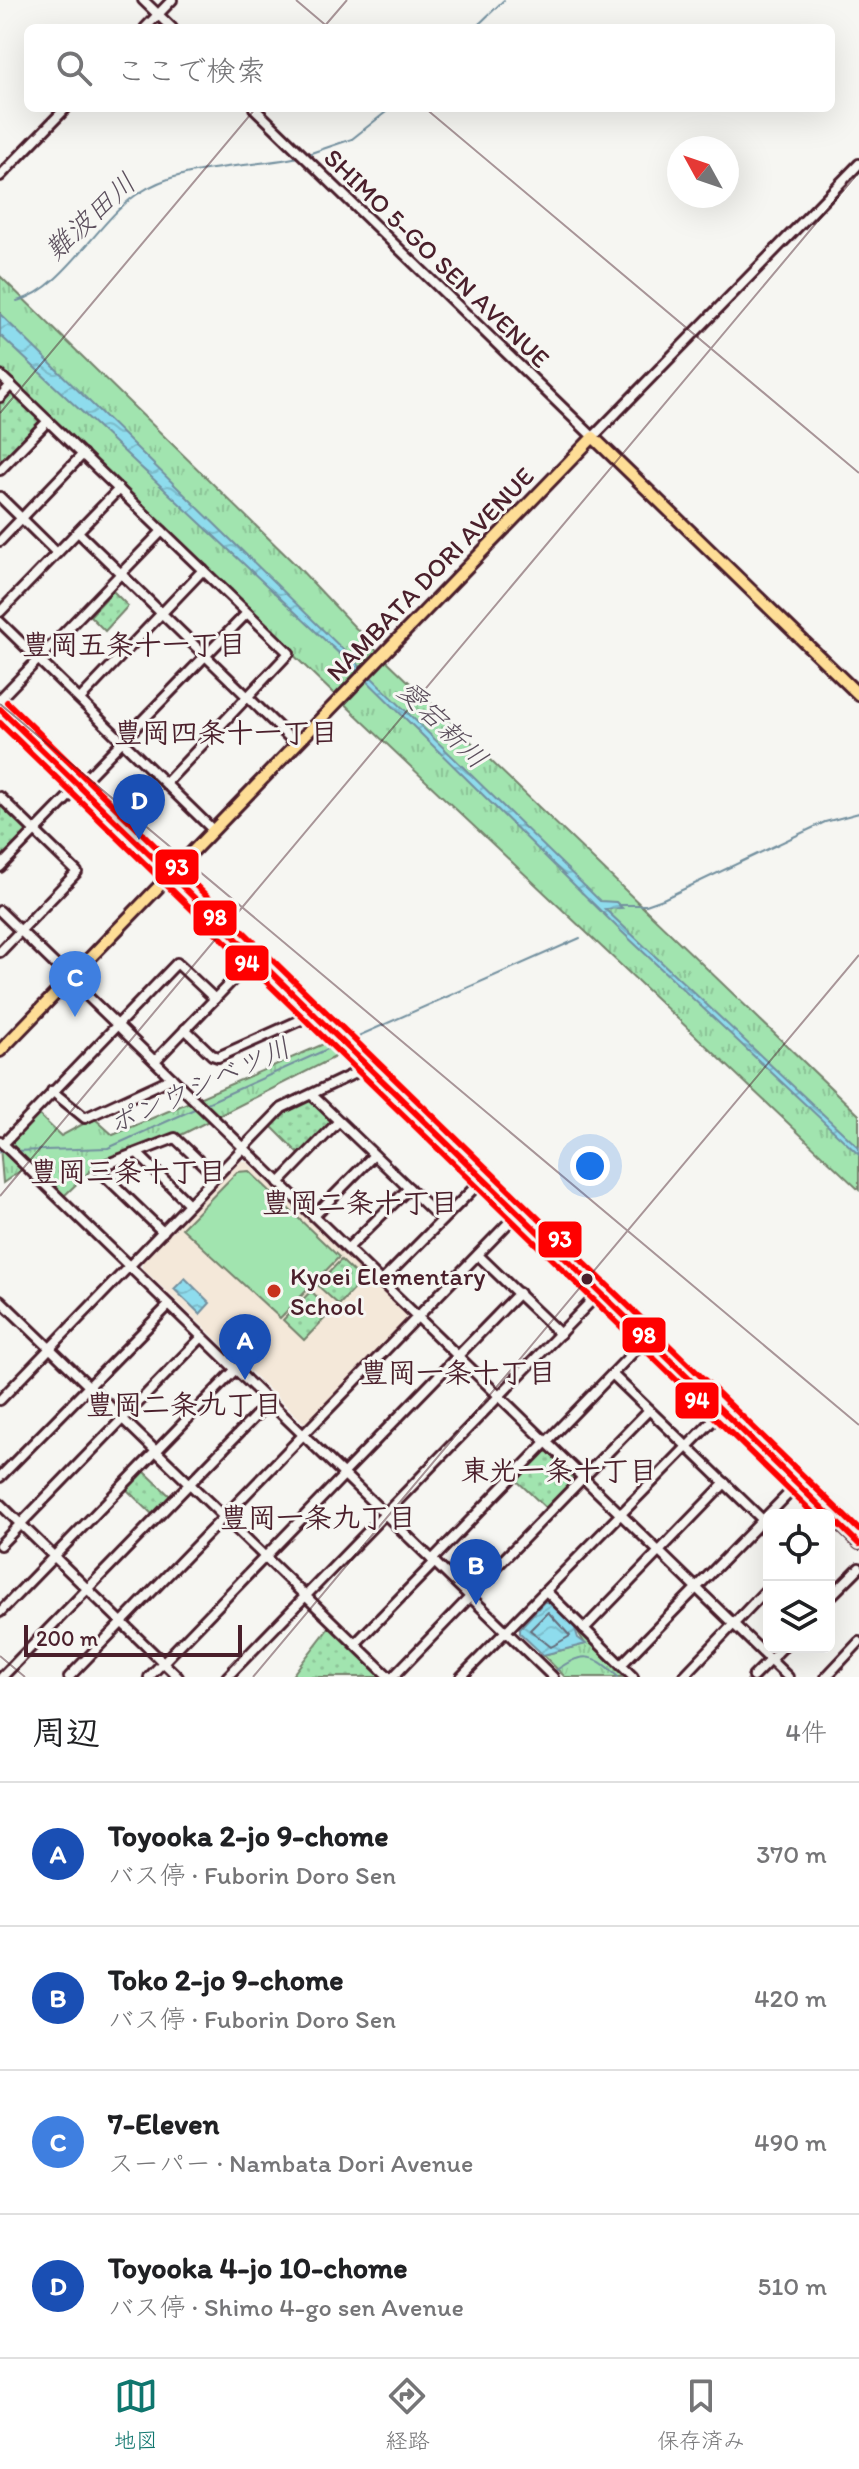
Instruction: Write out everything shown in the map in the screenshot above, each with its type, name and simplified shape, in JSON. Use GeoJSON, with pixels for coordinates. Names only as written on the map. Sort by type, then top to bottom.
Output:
{"type":"FeatureCollection","features":[{"type":"Feature","properties":{"kind":"main road","name":"NAMBATA DORI AVENUE"},"geometry":{"type":"LineString","coordinates":[[0,1051],[593,437]]}},
{"type":"Feature","properties":{"kind":"main road"},"geometry":{"type":"LineString","coordinates":[[593,437],[859,695]]}},
{"type":"Feature","properties":{"kind":"street"},"geometry":{"type":"LineString","coordinates":[[143,0],[168,24]]}},
{"type":"Feature","properties":{"kind":"street"},"geometry":{"type":"LineString","coordinates":[[149,24],[172,0]]}},
{"type":"Feature","properties":{"kind":"street"},"geometry":{"type":"LineString","coordinates":[[0,176],[62,112]]}},
{"type":"Feature","properties":{"kind":"street","name":"SHIMO 5-GO SEN AVENUE"},"geometry":{"type":"LineString","coordinates":[[258,112],[593,437]]}},
{"type":"Feature","properties":{"kind":"street","name":"NAMBATA DORI AVENUE"},"geometry":{"type":"LineString","coordinates":[[593,437],[859,164]]}},
{"type":"Feature","properties":{"kind":"street"},"geometry":{"type":"LineString","coordinates":[[0,375],[289,653],[166,783]]}},
{"type":"Feature","properties":{"kind":"street"},"geometry":{"type":"LineString","coordinates":[[0,397],[11,385]]}},
{"type":"Feature","properties":{"kind":"street"},"geometry":{"type":"LineString","coordinates":[[0,470],[48,421]]}},
{"type":"Feature","properties":{"kind":"street"},"geometry":{"type":"LineString","coordinates":[[0,541],[83,454]]}},
{"type":"Feature","properties":{"kind":"street"},"geometry":{"type":"LineString","coordinates":[[0,612],[119,489]]}},
{"type":"Feature","properties":{"kind":"street"},"geometry":{"type":"LineString","coordinates":[[0,497],[57,553]]}},
{"type":"Feature","properties":{"kind":"street"},"geometry":{"type":"LineString","coordinates":[[0,699],[162,531]]}},
{"type":"Feature","properties":{"kind":"street"},"geometry":{"type":"LineString","coordinates":[[78,532],[295,743]]}},
{"type":"Feature","properties":{"kind":"street"},"geometry":{"type":"LineString","coordinates":[[80,699],[203,570]]}},
{"type":"Feature","properties":{"kind":"street"},"geometry":{"type":"LineString","coordinates":[[0,867],[247,613]]}},
{"type":"Feature","properties":{"kind":"street"},"geometry":{"type":"LineString","coordinates":[[0,622],[212,829]]}},
{"type":"Feature","properties":{"kind":"street"},"geometry":{"type":"LineString","coordinates":[[0,709],[859,1544]]}},
{"type":"Feature","properties":{"kind":"street"},"geometry":{"type":"LineString","coordinates":[[0,797],[77,872],[0,952]]}},
{"type":"Feature","properties":{"kind":"street"},"geometry":{"type":"LineString","coordinates":[[0,911],[788,1677]]}},
{"type":"Feature","properties":{"kind":"street"},"geometry":{"type":"LineString","coordinates":[[155,1061],[255,957]]}},
{"type":"Feature","properties":{"kind":"street"},"geometry":{"type":"LineString","coordinates":[[215,999],[177,963],[2,1143],[553,1677]]}},
{"type":"Feature","properties":{"kind":"street"},"geometry":{"type":"LineString","coordinates":[[185,1029],[218,1057],[314,1014]]}},
{"type":"Feature","properties":{"kind":"street"},"geometry":{"type":"LineString","coordinates":[[0,1400],[282,1108],[368,1067]]}},
{"type":"Feature","properties":{"kind":"street"},"geometry":{"type":"LineString","coordinates":[[52,1091],[85,1118],[172,1078]]}},
{"type":"Feature","properties":{"kind":"street"},"geometry":{"type":"LineString","coordinates":[[312,1095],[442,1220]]}},
{"type":"Feature","properties":{"kind":"street"},"geometry":{"type":"LineString","coordinates":[[279,1183],[339,1121]]}},
{"type":"Feature","properties":{"kind":"street"},"geometry":{"type":"LineString","coordinates":[[163,1232],[100,1171],[105,1165],[175,1138],[216,1177]]}},
{"type":"Feature","properties":{"kind":"street"},"geometry":{"type":"LineString","coordinates":[[138,1154],[189,1204]]}},
{"type":"Feature","properties":{"kind":"street"},"geometry":{"type":"LineString","coordinates":[[314,1216],[374,1155]]}},
{"type":"Feature","properties":{"kind":"street"},"geometry":{"type":"LineString","coordinates":[[381,1282],[483,1179]]}},
{"type":"Feature","properties":{"kind":"street"},"geometry":{"type":"LineString","coordinates":[[348,1248],[409,1188]]}},
{"type":"Feature","properties":{"kind":"street"},"geometry":{"type":"LineString","coordinates":[[69,1677],[518,1213]]}},
{"type":"Feature","properties":{"kind":"street"},"geometry":{"type":"LineString","coordinates":[[478,1255],[560,1334]]}},
{"type":"Feature","properties":{"kind":"street"},"geometry":{"type":"LineString","coordinates":[[227,1677],[600,1292]]}},
{"type":"Feature","properties":{"kind":"street"},"geometry":{"type":"LineString","coordinates":[[149,1677],[519,1293]]}},
{"type":"Feature","properties":{"kind":"street"},"geometry":{"type":"LineString","coordinates":[[1,1304],[51,1348],[391,1677],[649,1410]]}},
{"type":"Feature","properties":{"kind":"street"},"geometry":{"type":"LineString","coordinates":[[0,1477],[169,1305]]}},
{"type":"Feature","properties":{"kind":"street"},"geometry":{"type":"LineString","coordinates":[[0,1545],[202,1337]]}},
{"type":"Feature","properties":{"kind":"street"},"geometry":{"type":"LineString","coordinates":[[355,1644],[647,1338]]}},
{"type":"Feature","properties":{"kind":"street"},"geometry":{"type":"LineString","coordinates":[[0,1612],[236,1369]]}},
{"type":"Feature","properties":{"kind":"street"},"geometry":{"type":"LineString","coordinates":[[612,1374],[763,1520]]}},
{"type":"Feature","properties":{"kind":"street"},"geometry":{"type":"LineString","coordinates":[[2,1677],[269,1402]]}},
{"type":"Feature","properties":{"kind":"street"},"geometry":{"type":"LineString","coordinates":[[461,1677],[722,1411]]}},
{"type":"Feature","properties":{"kind":"street"},"geometry":{"type":"LineString","coordinates":[[584,1629],[725,1483]]}},
{"type":"Feature","properties":{"kind":"street"},"geometry":{"type":"LineString","coordinates":[[777,1509],[798,1484]]}},
{"type":"Feature","properties":{"kind":"street"},"geometry":{"type":"LineString","coordinates":[[0,1504],[178,1677]]}},
{"type":"Feature","properties":{"kind":"street"},"geometry":{"type":"LineString","coordinates":[[621,1665],[695,1589],[763,1526]]}},
{"type":"Feature","properties":{"kind":"street"},"geometry":{"type":"LineString","coordinates":[[835,1586],[859,1568]]}},
{"type":"Feature","properties":{"kind":"street"},"geometry":{"type":"LineString","coordinates":[[546,1591],[633,1677]]}},
{"type":"Feature","properties":{"kind":"street"},"geometry":{"type":"LineString","coordinates":[[683,1677],[763,1593]]}},
{"type":"Feature","properties":{"kind":"street"},"geometry":{"type":"LineString","coordinates":[[826,1677],[859,1642]]}},
{"type":"Feature","properties":{"kind":"street"},"geometry":{"type":"LineString","coordinates":[[753,1677],[777,1653]]}},
{"type":"Feature","properties":{"kind":"shaded area","name":"Kyoei Elementary School"},"geometry":{"type":"Polygon","coordinates":[[[241,1161],[246,1161],[406,1314],[406,1321],[304,1423],[142,1268],[142,1263],[241,1161]]]}},
{"type":"Feature","properties":{"kind":"green space"},"geometry":{"type":"Polygon","coordinates":[[[0,276],[298,567],[383,657],[859,1115],[859,1190],[336,696],[0,372],[0,276]]]}},
{"type":"Feature","properties":{"kind":"green space"},"geometry":{"type":"Polygon","coordinates":[[[8,388],[42,419],[3,461],[0,457],[0,397],[8,388]]]}},
{"type":"Feature","properties":{"kind":"green space"},"geometry":{"type":"Polygon","coordinates":[[[113,591],[128,606],[105,631],[90,616],[113,591]]]}},
{"type":"Feature","properties":{"kind":"green space"},"geometry":{"type":"Polygon","coordinates":[[[0,801],[30,829],[0,860],[0,801]]]}},
{"type":"Feature","properties":{"kind":"green space"},"geometry":{"type":"Polygon","coordinates":[[[326,1043],[339,1055],[175,1138],[100,1171],[94,1167],[64,1196],[7,1141],[36,1112],[61,1136],[94,1118],[113,1135],[326,1043]]]}},
{"type":"Feature","properties":{"kind":"green space"},"geometry":{"type":"Polygon","coordinates":[[[309,1098],[334,1121],[301,1156],[270,1125],[283,1111],[309,1098]]]}},
{"type":"Feature","properties":{"kind":"green space"},"geometry":{"type":"Polygon","coordinates":[[[0,1146],[24,1168],[3,1183],[0,1146]]]}},
{"type":"Feature","properties":{"kind":"green space"},"geometry":{"type":"Polygon","coordinates":[[[249,1171],[339,1257],[280,1318],[182,1228],[237,1172],[249,1171]]]}},
{"type":"Feature","properties":{"kind":"green space"},"geometry":{"type":"Polygon","coordinates":[[[341,1260],[362,1280],[339,1305],[317,1285],[341,1260]]]}},
{"type":"Feature","properties":{"kind":"green space"},"geometry":{"type":"Polygon","coordinates":[[[311,1291],[332,1311],[304,1340],[283,1320],[311,1291]]]}},
{"type":"Feature","properties":{"kind":"green space"},"geometry":{"type":"Polygon","coordinates":[[[541,1452],[548,1452],[572,1475],[573,1482],[547,1509],[516,1480],[541,1452]]]}},
{"type":"Feature","properties":{"kind":"green space"},"geometry":{"type":"Polygon","coordinates":[[[143,1470],[171,1497],[153,1515],[126,1489],[143,1470]]]}},
{"type":"Feature","properties":{"kind":"green space"},"geometry":{"type":"Polygon","coordinates":[[[331,1625],[384,1677],[291,1677],[331,1625]]]}},
{"type":"Feature","properties":{"kind":"green space"},"geometry":{"type":"Polygon","coordinates":[[[574,1625],[628,1677],[565,1677],[543,1655],[585,1644],[574,1625]]]}},
{"type":"Feature","properties":{"kind":"water"},"geometry":{"type":"Polygon","coordinates":[[[0,314],[600,901],[616,902],[622,908],[605,909],[859,1148],[859,1155],[621,931],[345,659],[0,335],[0,314]]]}},
{"type":"Feature","properties":{"kind":"water"},"geometry":{"type":"Polygon","coordinates":[[[185,1278],[210,1303],[200,1314],[174,1289],[185,1278]]]}},
{"type":"Feature","properties":{"kind":"water"},"geometry":{"type":"Polygon","coordinates":[[[544,1602],[550,1602],[574,1625],[578,1638],[586,1644],[543,1655],[520,1633],[520,1628],[544,1602]]]}},
{"type":"Feature","properties":{"kind":"waterway","name":"難波田川"},"geometry":{"type":"LineString","coordinates":[[479,24],[504,0]]}},
{"type":"Feature","properties":{"kind":"waterway","name":"難波田川"},"geometry":{"type":"LineString","coordinates":[[308,154],[352,139],[386,112]]}},
{"type":"Feature","properties":{"kind":"waterway","name":"難波田川"},"geometry":{"type":"LineString","coordinates":[[17,301],[50,284],[107,221],[136,195],[154,185],[193,172],[298,157]]}},
{"type":"Feature","properties":{"kind":"waterway","name":"ポンウシベツ川"},"geometry":{"type":"LineString","coordinates":[[620,905],[646,905],[663,899],[825,822],[859,813]]}},
{"type":"Feature","properties":{"kind":"waterway","name":"ポンウシベツ川"},"geometry":{"type":"LineString","coordinates":[[347,1041],[580,938]]}},
{"type":"Feature","properties":{"kind":"waterway","name":"ポンウシベツ川"},"geometry":{"type":"LineString","coordinates":[[205,1104],[341,1043]]}},
{"type":"Feature","properties":{"kind":"waterway","name":"ポンウシベツ川"},"geometry":{"type":"LineString","coordinates":[[14,1151],[108,1148],[199,1107]]}},
{"type":"Feature","properties":{"kind":"waterway","name":"ポンウシベツ川"},"geometry":{"type":"LineString","coordinates":[[0,1152],[8,1151]]}},
{"type":"Feature","properties":{"kind":"waterway"},"geometry":{"type":"LineString","coordinates":[[552,1673],[571,1661],[586,1657],[601,1662],[618,1677]]}},
{"type":"Feature","properties":{"kind":"transit line","name":"93"},"geometry":{"type":"LineString","coordinates":[[7,702],[859,1530]]}},
{"type":"Feature","properties":{"kind":"transit line","name":"98"},"geometry":{"type":"LineString","coordinates":[[0,709],[859,1544]]}},
{"type":"Feature","properties":{"kind":"transit line","name":"94"},"geometry":{"type":"LineString","coordinates":[[0,723],[809,1509]]}},
{"type":"Feature","properties":{"kind":"place","name":"Toyooka 4-jo 10-chome"},"geometry":{"type":"Point","coordinates":[139,840]}},
{"type":"Feature","properties":{"kind":"place","name":"7-Eleven"},"geometry":{"type":"Point","coordinates":[75,1017]}},
{"type":"Feature","properties":{"kind":"place","name":"Kyoei Elementary School"},"geometry":{"type":"Point","coordinates":[274,1291]}},
{"type":"Feature","properties":{"kind":"place","name":"Toyooka 2-jo 9-chome"},"geometry":{"type":"Point","coordinates":[245,1380]}},
{"type":"Feature","properties":{"kind":"place","name":"Toko 2-jo 9-chome"},"geometry":{"type":"Point","coordinates":[476,1605]}},
{"type":"Feature","properties":{"kind":"district","name":"豊岡五条十一丁目"},"geometry":{"type":"Point","coordinates":[134,644]}},
{"type":"Feature","properties":{"kind":"district","name":"豊岡四条十一丁目"},"geometry":{"type":"Point","coordinates":[226,732]}},
{"type":"Feature","properties":{"kind":"district","name":"豊岡三条十丁目"},"geometry":{"type":"Point","coordinates":[128,1171]}},
{"type":"Feature","properties":{"kind":"district","name":"豊岡二条十丁目"},"geometry":{"type":"Point","coordinates":[360,1202]}},
{"type":"Feature","properties":{"kind":"district","name":"豊岡一条十丁目"},"geometry":{"type":"Point","coordinates":[458,1372]}},
{"type":"Feature","properties":{"kind":"district","name":"豊岡二条九丁目"},"geometry":{"type":"Point","coordinates":[184,1404]}},
{"type":"Feature","properties":{"kind":"district","name":"東光一条十丁目"},"geometry":{"type":"Point","coordinates":[559,1470]}},
{"type":"Feature","properties":{"kind":"district","name":"豊岡一条九丁目"},"geometry":{"type":"Point","coordinates":[318,1517]}},
{"type":"Feature","properties":{"kind":"water label","name":"愛宕新川"},"geometry":{"type":"Point","coordinates":[443,724]}}]}
